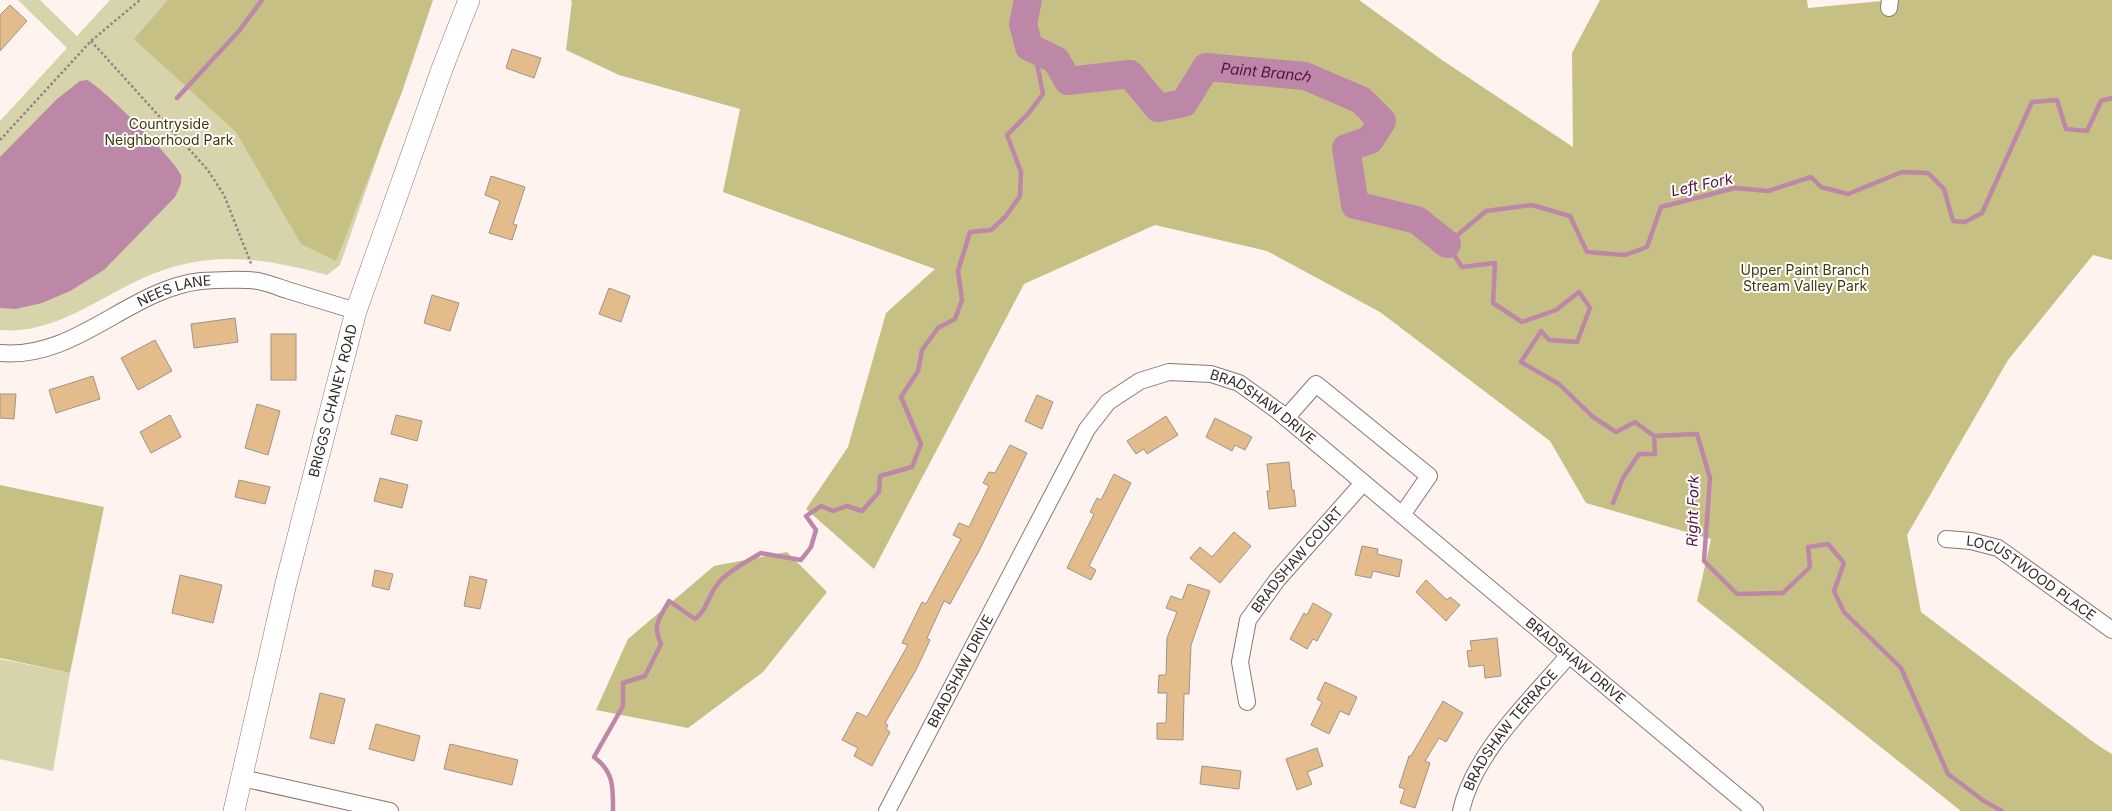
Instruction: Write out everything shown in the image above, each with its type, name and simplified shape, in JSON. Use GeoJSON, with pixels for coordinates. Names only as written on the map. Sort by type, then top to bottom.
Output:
{"type":"FeatureCollection","features":[{"type":"Feature","properties":{"kind":"main road","name":"BRIGGS CHANEY ROAD"},"geometry":{"type":"LineString","coordinates":[[234,811],[286,584],[356,311],[442,69],[469,0]]}},
{"type":"Feature","properties":{"kind":"street","name":"NEES LANE"},"geometry":{"type":"LineString","coordinates":[[0,353],[14,354],[43,350],[64,342],[144,300],[173,288],[201,281],[258,281],[356,311]]}},
{"type":"Feature","properties":{"kind":"street","name":"BRADSHAW DRIVE"},"geometry":{"type":"LineString","coordinates":[[886,811],[1087,429],[1108,402],[1140,381],[1170,372],[1211,374],[1240,383],[1286,418],[1754,811]]}},
{"type":"Feature","properties":{"kind":"street"},"geometry":{"type":"LineString","coordinates":[[1286,418],[1316,384],[1429,476],[1402,515]]}},
{"type":"Feature","properties":{"kind":"street","name":"BRADSHAW COURT"},"geometry":{"type":"LineString","coordinates":[[1247,702],[1240,662],[1248,620],[1277,580],[1363,483]]}},
{"type":"Feature","properties":{"kind":"street","name":"LOCUSTWOOD PLACE"},"geometry":{"type":"LineString","coordinates":[[1946,539],[1971,541],[1998,548],[2112,630]]}},
{"type":"Feature","properties":{"kind":"street","name":"BRADSHAW TERRACE"},"geometry":{"type":"LineString","coordinates":[[1461,811],[1474,774],[1503,733],[1569,655]]}},
{"type":"Feature","properties":{"kind":"street"},"geometry":{"type":"LineString","coordinates":[[242,778],[390,811]]}},
{"type":"Feature","properties":{"kind":"path"},"geometry":{"type":"LineString","coordinates":[[0,140],[92,41],[140,0]]}},
{"type":"Feature","properties":{"kind":"path"},"geometry":{"type":"LineString","coordinates":[[92,41],[208,169],[224,195],[258,281]]}},
{"type":"Feature","properties":{"kind":"green space","name":"Countryside Neighborhood Park"},"geometry":{"type":"Polygon","coordinates":[[[18,0],[40,0],[77,36],[110,0],[432,0],[340,265],[327,275],[262,261],[220,259],[199,261],[155,273],[80,311],[41,326],[21,330],[0,330],[0,121],[67,48],[18,0]]]}},
{"type":"Feature","properties":{"kind":"green space"},"geometry":{"type":"Polygon","coordinates":[[[168,0],[433,0],[402,92],[336,261],[301,244],[236,132],[134,39],[168,0]]]}},
{"type":"Feature","properties":{"kind":"green space","name":"Upper Paint Branch Stream Valley Park"},"geometry":{"type":"Polygon","coordinates":[[[570,0],[1359,0],[1442,60],[1573,147],[1572,53],[1600,0],[1807,0],[1808,8],[1892,0],[2112,0],[2112,260],[2093,255],[2008,360],[1907,535],[1921,612],[2096,744],[2112,754],[2112,811],[1961,811],[1697,601],[1711,539],[1586,503],[1550,441],[1380,312],[1267,251],[1155,225],[1024,284],[874,569],[806,509],[848,447],[886,313],[935,269],[723,192],[740,109],[619,75],[566,50],[572,1],[570,0]]]}},
{"type":"Feature","properties":{"kind":"green space"},"geometry":{"type":"Polygon","coordinates":[[[0,485],[104,507],[70,673],[0,658],[0,485]]]}},
{"type":"Feature","properties":{"kind":"green space"},"geometry":{"type":"Polygon","coordinates":[[[787,552],[827,592],[763,672],[688,728],[596,710],[628,639],[714,566],[787,552]]]}},
{"type":"Feature","properties":{"kind":"green space"},"geometry":{"type":"Polygon","coordinates":[[[0,659],[70,673],[53,771],[0,759],[0,659]]]}},
{"type":"Feature","properties":{"kind":"shaded area"},"geometry":{"type":"Polygon","coordinates":[[[87,80],[122,109],[166,155],[181,175],[180,186],[175,197],[104,270],[70,291],[42,303],[16,309],[0,308],[0,157],[57,99],[80,81],[87,80]]]}},
{"type":"Feature","properties":{"kind":"building"},"geometry":{"type":"Polygon","coordinates":[[[10,5],[27,21],[0,51],[0,15],[10,5]]]}},
{"type":"Feature","properties":{"kind":"building"},"geometry":{"type":"Polygon","coordinates":[[[512,49],[541,58],[534,78],[506,68],[512,49]]]}},
{"type":"Feature","properties":{"kind":"building"},"geometry":{"type":"Polygon","coordinates":[[[491,176],[525,187],[513,224],[517,225],[512,240],[489,233],[500,201],[485,195],[491,176]]]}},
{"type":"Feature","properties":{"kind":"building"},"geometry":{"type":"Polygon","coordinates":[[[609,288],[630,296],[621,322],[599,314],[609,288]]]}},
{"type":"Feature","properties":{"kind":"building"},"geometry":{"type":"Polygon","coordinates":[[[432,295],[459,303],[450,331],[424,323],[432,295]]]}},
{"type":"Feature","properties":{"kind":"building"},"geometry":{"type":"Polygon","coordinates":[[[235,318],[238,342],[194,348],[191,324],[235,318]]]}},
{"type":"Feature","properties":{"kind":"building"},"geometry":{"type":"Polygon","coordinates":[[[271,334],[296,334],[296,380],[271,380],[271,334]]]}},
{"type":"Feature","properties":{"kind":"building"},"geometry":{"type":"Polygon","coordinates":[[[155,340],[172,371],[138,390],[121,358],[155,340]]]}},
{"type":"Feature","properties":{"kind":"building"},"geometry":{"type":"Polygon","coordinates":[[[93,376],[100,399],[56,413],[49,390],[93,376]]]}},
{"type":"Feature","properties":{"kind":"building"},"geometry":{"type":"Polygon","coordinates":[[[0,394],[16,394],[14,419],[0,418],[0,394]]]}},
{"type":"Feature","properties":{"kind":"building"},"geometry":{"type":"Polygon","coordinates":[[[1037,395],[1053,402],[1042,429],[1025,421],[1037,395]]]}},
{"type":"Feature","properties":{"kind":"building"},"geometry":{"type":"Polygon","coordinates":[[[257,404],[280,411],[268,455],[245,448],[257,404]]]}},
{"type":"Feature","properties":{"kind":"building"},"geometry":{"type":"Polygon","coordinates":[[[170,415],[181,437],[151,453],[140,432],[170,415]]]}},
{"type":"Feature","properties":{"kind":"building"},"geometry":{"type":"Polygon","coordinates":[[[396,415],[422,421],[417,441],[391,434],[396,415]]]}},
{"type":"Feature","properties":{"kind":"building"},"geometry":{"type":"Polygon","coordinates":[[[1166,416],[1178,435],[1147,454],[1144,449],[1136,454],[1127,441],[1166,416]]]}},
{"type":"Feature","properties":{"kind":"building"},"geometry":{"type":"Polygon","coordinates":[[[1215,418],[1252,437],[1245,450],[1235,445],[1232,451],[1206,437],[1215,418]]]}},
{"type":"Feature","properties":{"kind":"building"},"geometry":{"type":"Polygon","coordinates":[[[1010,445],[1027,453],[980,549],[950,604],[944,601],[927,638],[930,640],[916,670],[885,723],[888,725],[886,729],[890,732],[872,766],[854,756],[858,748],[842,740],[857,712],[867,717],[908,645],[902,643],[922,602],[926,604],[961,539],[953,535],[959,523],[969,527],[989,486],[983,483],[989,472],[995,473],[1010,445]]]}},
{"type":"Feature","properties":{"kind":"building"},"geometry":{"type":"Polygon","coordinates":[[[1289,462],[1296,506],[1269,509],[1267,491],[1270,491],[1267,464],[1289,462]]]}},
{"type":"Feature","properties":{"kind":"building"},"geometry":{"type":"Polygon","coordinates":[[[1114,474],[1131,483],[1089,566],[1096,570],[1091,580],[1067,568],[1094,514],[1090,512],[1097,498],[1101,500],[1114,474]]]}},
{"type":"Feature","properties":{"kind":"building"},"geometry":{"type":"Polygon","coordinates":[[[380,478],[408,485],[402,508],[374,501],[380,478]]]}},
{"type":"Feature","properties":{"kind":"building"},"geometry":{"type":"Polygon","coordinates":[[[239,480],[270,487],[265,504],[235,497],[239,480]]]}},
{"type":"Feature","properties":{"kind":"building"},"geometry":{"type":"Polygon","coordinates":[[[1234,532],[1251,546],[1220,583],[1190,558],[1200,547],[1212,557],[1234,532]]]}},
{"type":"Feature","properties":{"kind":"building"},"geometry":{"type":"Polygon","coordinates":[[[1362,546],[1378,549],[1377,554],[1402,560],[1399,577],[1373,571],[1371,578],[1355,575],[1362,546]]]}},
{"type":"Feature","properties":{"kind":"building"},"geometry":{"type":"Polygon","coordinates":[[[375,570],[393,574],[389,590],[372,586],[375,570]]]}},
{"type":"Feature","properties":{"kind":"building"},"geometry":{"type":"Polygon","coordinates":[[[180,575],[222,585],[213,623],[172,613],[180,575]]]}},
{"type":"Feature","properties":{"kind":"building"},"geometry":{"type":"Polygon","coordinates":[[[470,576],[487,580],[480,609],[464,606],[470,576]]]}},
{"type":"Feature","properties":{"kind":"building"},"geometry":{"type":"Polygon","coordinates":[[[1426,580],[1447,600],[1450,597],[1460,605],[1446,621],[1416,592],[1426,580]]]}},
{"type":"Feature","properties":{"kind":"building"},"geometry":{"type":"Polygon","coordinates":[[[1188,584],[1210,591],[1191,645],[1189,694],[1184,694],[1183,740],[1157,739],[1157,723],[1166,723],[1167,693],[1158,693],[1159,675],[1166,675],[1167,638],[1177,612],[1166,608],[1171,596],[1182,600],[1188,584]]]}},
{"type":"Feature","properties":{"kind":"building"},"geometry":{"type":"Polygon","coordinates":[[[1313,603],[1332,614],[1317,641],[1313,639],[1307,649],[1290,639],[1304,613],[1307,615],[1313,603]]]}},
{"type":"Feature","properties":{"kind":"building"},"geometry":{"type":"Polygon","coordinates":[[[1497,638],[1501,676],[1485,678],[1484,665],[1469,667],[1467,651],[1472,650],[1470,641],[1497,638]]]}},
{"type":"Feature","properties":{"kind":"building"},"geometry":{"type":"Polygon","coordinates":[[[1325,682],[1357,697],[1349,715],[1340,711],[1329,734],[1311,725],[1322,702],[1317,699],[1325,682]]]}},
{"type":"Feature","properties":{"kind":"building"},"geometry":{"type":"Polygon","coordinates":[[[320,693],[345,699],[334,744],[310,738],[320,693]]]}},
{"type":"Feature","properties":{"kind":"building"},"geometry":{"type":"Polygon","coordinates":[[[1443,701],[1463,713],[1446,742],[1439,738],[1425,761],[1430,763],[1415,808],[1400,803],[1405,789],[1399,787],[1409,756],[1411,756],[1443,701]]]}},
{"type":"Feature","properties":{"kind":"building"},"geometry":{"type":"Polygon","coordinates":[[[376,724],[420,736],[414,761],[369,749],[376,724]]]}},
{"type":"Feature","properties":{"kind":"building"},"geometry":{"type":"Polygon","coordinates":[[[450,744],[518,760],[512,785],[444,769],[450,744]]]}},
{"type":"Feature","properties":{"kind":"building"},"geometry":{"type":"Polygon","coordinates":[[[1317,748],[1323,766],[1307,772],[1312,784],[1297,790],[1286,759],[1317,748]]]}},
{"type":"Feature","properties":{"kind":"building"},"geometry":{"type":"Polygon","coordinates":[[[1202,766],[1241,771],[1239,789],[1200,784],[1202,766]]]}},
{"type":"Feature","properties":{"kind":"waterway"},"geometry":{"type":"LineString","coordinates":[[177,98],[239,31],[262,0]]}},
{"type":"Feature","properties":{"kind":"waterway","name":"Paint Branch"},"geometry":{"type":"LineString","coordinates":[[1028,0],[1023,24],[1029,47],[1056,60],[1068,81],[1130,74],[1158,108],[1184,103],[1206,67],[1305,76],[1361,100],[1382,121],[1370,140],[1346,148],[1355,205],[1417,220],[1447,244]]}},
{"type":"Feature","properties":{"kind":"waterway"},"geometry":{"type":"LineString","coordinates":[[613,811],[612,787],[609,774],[594,757],[623,706],[623,683],[645,676],[661,644],[657,627],[669,601],[695,619],[703,611],[713,590],[721,580],[761,553],[801,560],[811,547],[816,530],[806,516],[821,506],[833,511],[847,506],[862,511],[879,492],[880,476],[912,467],[921,444],[901,397],[918,371],[922,350],[938,328],[955,319],[962,300],[958,271],[970,232],[991,230],[1006,216],[1020,196],[1021,172],[1007,135],[1028,114],[1043,94],[1037,64],[1029,47]]}},
{"type":"Feature","properties":{"kind":"waterway","name":"Right Fork"},"geometry":{"type":"LineString","coordinates":[[2002,811],[1984,801],[1948,774],[1901,668],[1844,612],[1834,591],[1844,563],[1828,544],[1808,547],[1810,567],[1783,593],[1737,594],[1704,561],[1710,478],[1697,434],[1654,436],[1635,422],[1616,432],[1593,417],[1559,384],[1521,362],[1541,331],[1549,340],[1577,342],[1590,308],[1579,292],[1556,310],[1522,322],[1493,303],[1495,263],[1462,267],[1447,244],[1486,211],[1532,205],[1570,216],[1587,252],[1625,255],[1647,247],[1661,207],[1735,188],[1768,191],[1811,177],[1821,187],[1848,194],[1902,172],[1928,173],[1944,189],[1953,221],[1965,222],[1982,213],[2032,102],[2057,100],[2066,129],[2087,131],[2101,101],[2112,98]]}},
{"type":"Feature","properties":{"kind":"waterway"},"geometry":{"type":"LineString","coordinates":[[1613,503],[1623,478],[1639,454],[1655,454],[1654,436]]}},
{"type":"Feature","properties":{"kind":"water label","name":"Left Fork"},"geometry":{"type":"Point","coordinates":[1702,185]}}]}
